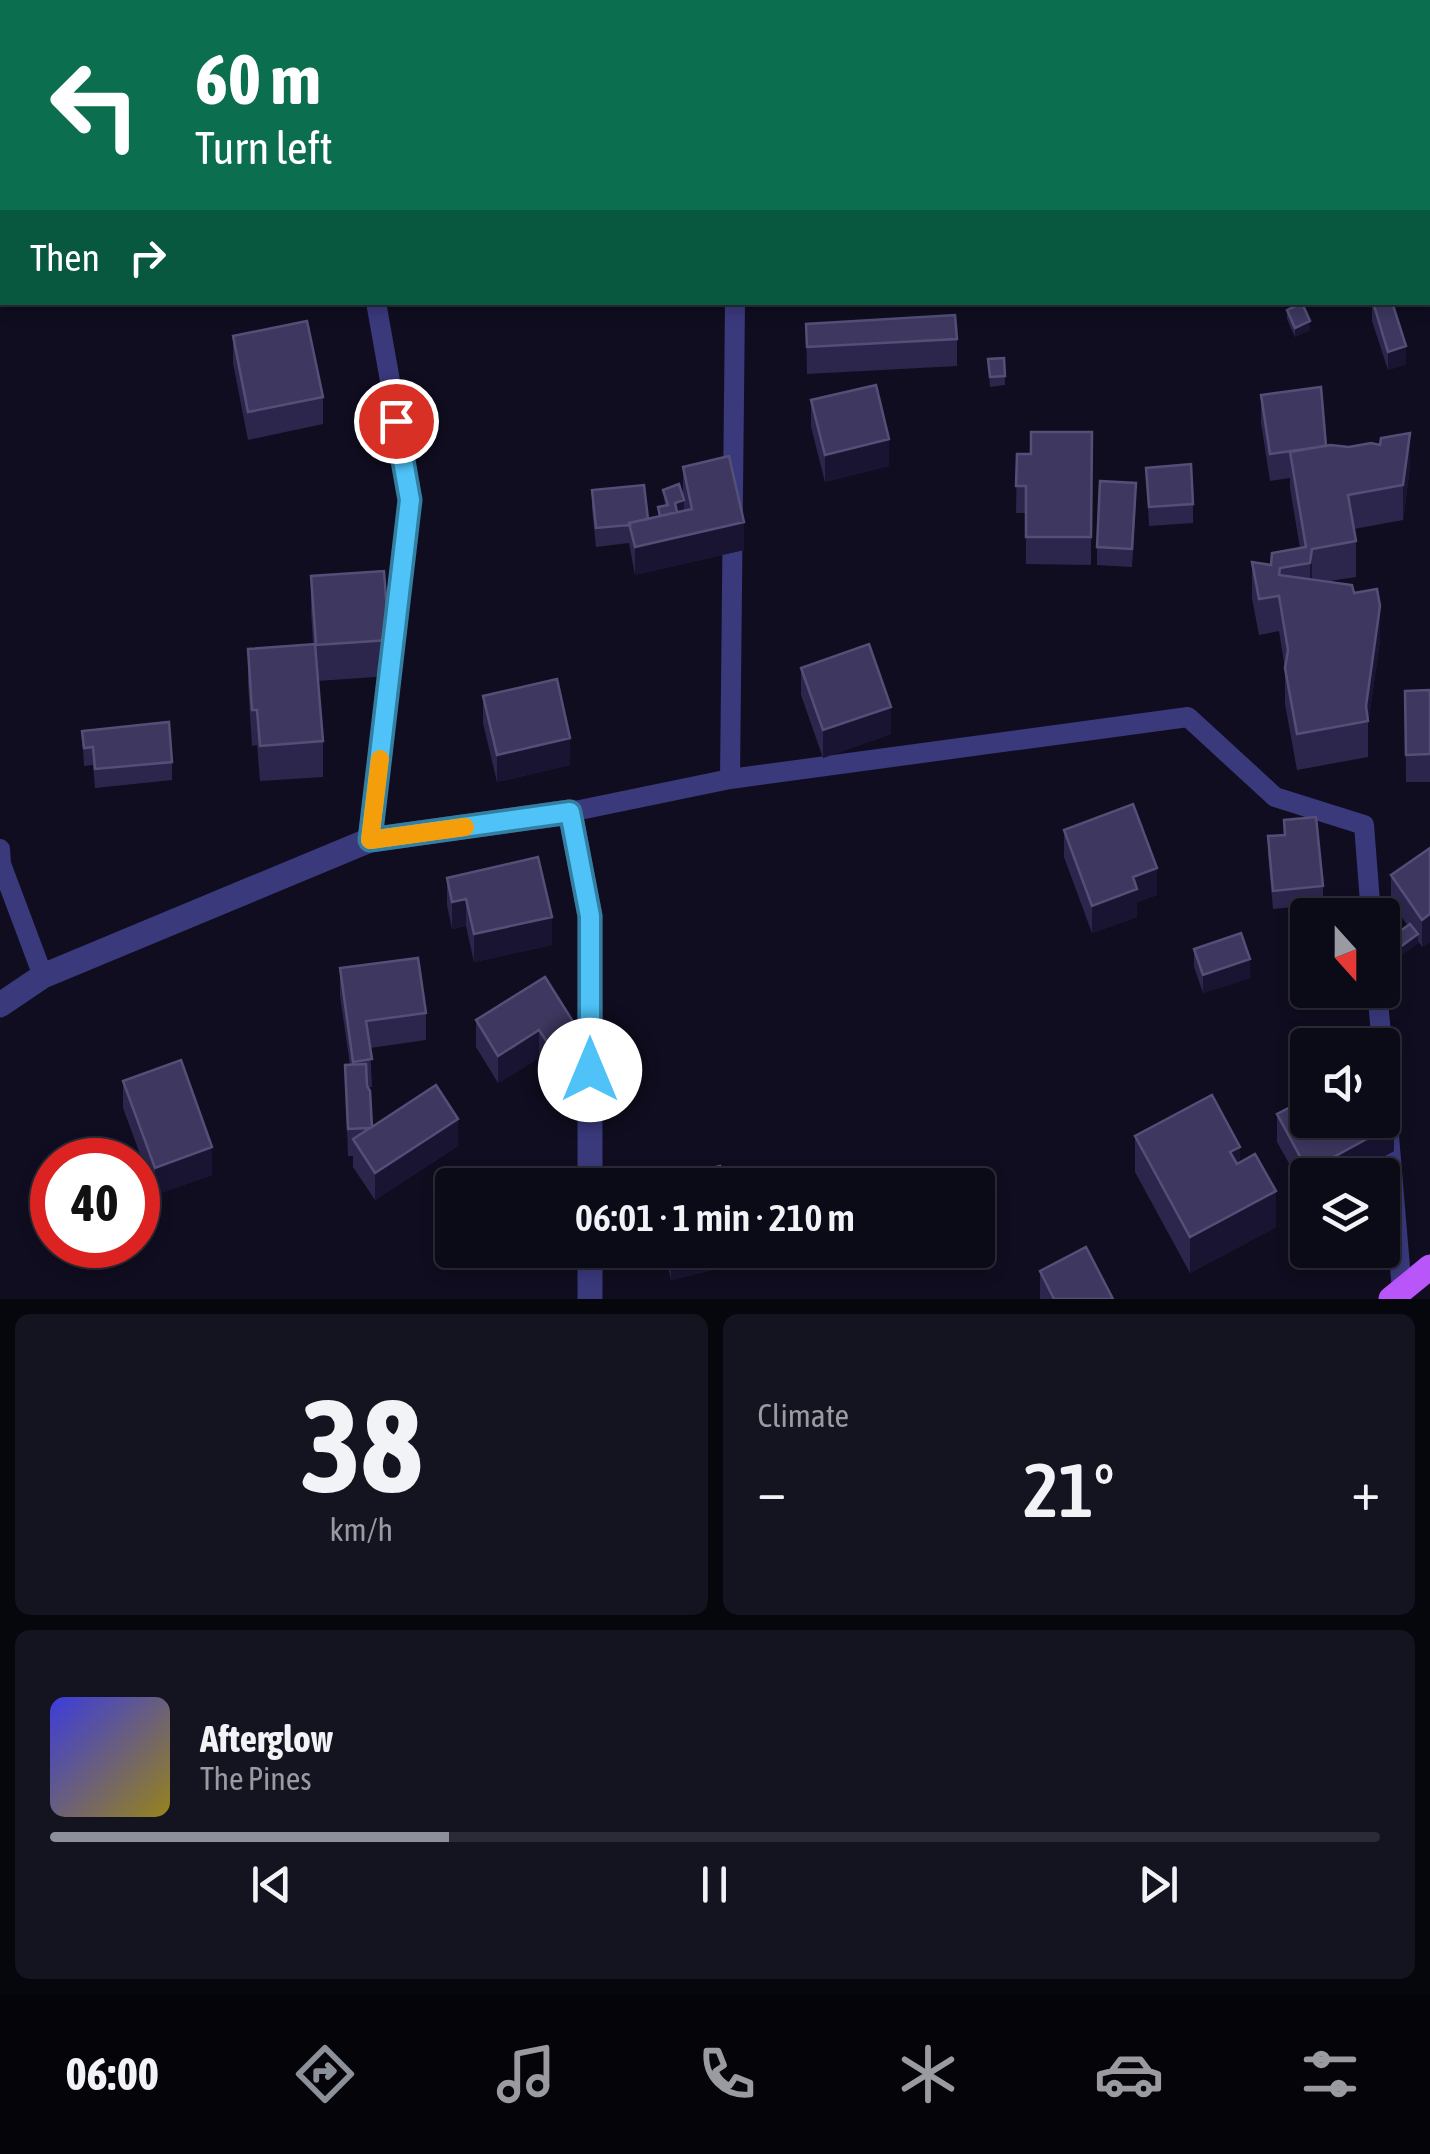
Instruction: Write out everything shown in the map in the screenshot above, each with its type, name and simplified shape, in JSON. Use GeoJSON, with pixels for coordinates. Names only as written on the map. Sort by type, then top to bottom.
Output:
{"type":"FeatureCollection","features":[{"type":"Feature","properties":{"kind":"main road"},"geometry":{"type":"LineString","coordinates":[[1396,1295],[1430,1268]]}},
{"type":"Feature","properties":{"kind":"street"},"geometry":{"type":"LineString","coordinates":[[370,840],[410,500],[377,305]]}},
{"type":"Feature","properties":{"kind":"street"},"geometry":{"type":"LineString","coordinates":[[730,779],[736,305]]}},
{"type":"Feature","properties":{"kind":"street"},"geometry":{"type":"LineString","coordinates":[[0,1005],[44,976],[370,840],[570,812],[730,779],[1188,717],[1276,797],[1364,825],[1370,898]]}},
{"type":"Feature","properties":{"kind":"street"},"geometry":{"type":"LineString","coordinates":[[570,812],[590,916],[590,1168]]}},
{"type":"Feature","properties":{"kind":"street"},"geometry":{"type":"LineString","coordinates":[[0,849],[1,864],[44,976]]}},
{"type":"Feature","properties":{"kind":"street"},"geometry":{"type":"LineString","coordinates":[[1387,1138],[1396,1295]]}},
{"type":"Feature","properties":{"kind":"street"},"geometry":{"type":"LineString","coordinates":[[590,1268],[590,1299]]}},
{"type":"Feature","properties":{"kind":"building"},"geometry":{"type":"Polygon","coordinates":[[[1303,305],[1310,321],[1295,328],[1287,310],[1303,305]]]}},
{"type":"Feature","properties":{"kind":"building"},"geometry":{"type":"Polygon","coordinates":[[[1374,305],[1393,305],[1406,346],[1388,352],[1374,305]]]}},
{"type":"Feature","properties":{"kind":"building"},"geometry":{"type":"Polygon","coordinates":[[[955,315],[957,339],[807,347],[806,324],[955,315]]]}},
{"type":"Feature","properties":{"kind":"building"},"geometry":{"type":"Polygon","coordinates":[[[307,321],[323,397],[248,412],[233,336],[307,321]]]}},
{"type":"Feature","properties":{"kind":"building"},"geometry":{"type":"Polygon","coordinates":[[[1004,358],[1005,376],[990,377],[988,359],[1004,358]]]}},
{"type":"Feature","properties":{"kind":"building"},"geometry":{"type":"Polygon","coordinates":[[[876,385],[889,439],[825,455],[811,400],[876,385]]]}},
{"type":"Feature","properties":{"kind":"building"},"geometry":{"type":"Polygon","coordinates":[[[1321,387],[1326,446],[1270,454],[1261,395],[1321,387]]]}},
{"type":"Feature","properties":{"kind":"building"},"geometry":{"type":"Polygon","coordinates":[[[1031,432],[1092,432],[1091,537],[1026,537],[1026,486],[1016,486],[1017,454],[1031,454],[1031,432]]]}},
{"type":"Feature","properties":{"kind":"building"},"geometry":{"type":"Polygon","coordinates":[[[1410,433],[1403,485],[1348,495],[1356,541],[1312,549],[1310,563],[1280,568],[1279,575],[1352,585],[1354,593],[1377,589],[1380,606],[1366,706],[1368,721],[1297,734],[1285,668],[1288,650],[1279,596],[1259,599],[1252,562],[1271,565],[1272,553],[1306,547],[1290,452],[1330,445],[1380,445],[1381,438],[1410,433]]]}},
{"type":"Feature","properties":{"kind":"building"},"geometry":{"type":"Polygon","coordinates":[[[729,456],[744,522],[635,547],[629,523],[692,509],[683,467],[729,456]]]}},
{"type":"Feature","properties":{"kind":"building"},"geometry":{"type":"Polygon","coordinates":[[[1191,464],[1193,504],[1149,507],[1146,468],[1191,464]]]}},
{"type":"Feature","properties":{"kind":"building"},"geometry":{"type":"Polygon","coordinates":[[[1100,481],[1136,483],[1132,549],[1097,547],[1100,481]]]}},
{"type":"Feature","properties":{"kind":"building"},"geometry":{"type":"Polygon","coordinates":[[[679,484],[684,500],[675,503],[677,512],[660,516],[658,507],[668,505],[663,490],[679,484]]]}},
{"type":"Feature","properties":{"kind":"building"},"geometry":{"type":"Polygon","coordinates":[[[644,485],[648,519],[596,528],[592,490],[644,485]]]}},
{"type":"Feature","properties":{"kind":"building"},"geometry":{"type":"Polygon","coordinates":[[[384,571],[389,640],[316,645],[311,576],[384,571]]]}},
{"type":"Feature","properties":{"kind":"building"},"geometry":{"type":"Polygon","coordinates":[[[315,644],[323,741],[260,746],[257,710],[252,710],[248,649],[315,644]]]}},
{"type":"Feature","properties":{"kind":"building"},"geometry":{"type":"Polygon","coordinates":[[[869,644],[891,707],[823,730],[801,668],[869,644]]]}},
{"type":"Feature","properties":{"kind":"building"},"geometry":{"type":"Polygon","coordinates":[[[557,679],[570,738],[497,755],[483,696],[557,679]]]}},
{"type":"Feature","properties":{"kind":"building"},"geometry":{"type":"Polygon","coordinates":[[[1430,690],[1430,754],[1406,755],[1405,691],[1430,690]]]}},
{"type":"Feature","properties":{"kind":"building"},"geometry":{"type":"Polygon","coordinates":[[[169,722],[172,762],[95,769],[93,747],[84,748],[82,731],[169,722]]]}},
{"type":"Feature","properties":{"kind":"building"},"geometry":{"type":"Polygon","coordinates":[[[1133,804],[1157,868],[1133,877],[1137,889],[1092,906],[1064,830],[1133,804]]]}},
{"type":"Feature","properties":{"kind":"building"},"geometry":{"type":"Polygon","coordinates":[[[1316,817],[1323,886],[1273,891],[1268,836],[1285,835],[1284,820],[1316,817]]]}},
{"type":"Feature","properties":{"kind":"building"},"geometry":{"type":"Polygon","coordinates":[[[1430,848],[1430,914],[1422,920],[1391,875],[1430,848]]]}},
{"type":"Feature","properties":{"kind":"building"},"geometry":{"type":"Polygon","coordinates":[[[538,857],[552,917],[474,934],[466,899],[452,902],[447,878],[538,857]]]}},
{"type":"Feature","properties":{"kind":"building"},"geometry":{"type":"Polygon","coordinates":[[[1410,924],[1418,934],[1400,947],[1400,931],[1410,924]]]}},
{"type":"Feature","properties":{"kind":"building"},"geometry":{"type":"Polygon","coordinates":[[[1241,933],[1250,959],[1203,975],[1194,949],[1241,933]]]}},
{"type":"Feature","properties":{"kind":"building"},"geometry":{"type":"Polygon","coordinates":[[[418,958],[426,1013],[366,1021],[372,1059],[353,1062],[340,968],[418,958]]]}},
{"type":"Feature","properties":{"kind":"building"},"geometry":{"type":"Polygon","coordinates":[[[545,977],[579,1031],[551,1048],[539,1030],[498,1056],[476,1020],[545,977]]]}},
{"type":"Feature","properties":{"kind":"building"},"geometry":{"type":"Polygon","coordinates":[[[181,1060],[212,1147],[160,1166],[160,1138],[144,1138],[123,1081],[181,1060]]]}},
{"type":"Feature","properties":{"kind":"building"},"geometry":{"type":"Polygon","coordinates":[[[366,1064],[372,1127],[436,1085],[458,1119],[375,1173],[353,1139],[370,1128],[348,1129],[345,1065],[366,1064]]]}},
{"type":"Feature","properties":{"kind":"building"},"geometry":{"type":"Polygon","coordinates":[[[1212,1095],[1240,1147],[1230,1152],[1237,1164],[1255,1154],[1276,1191],[1190,1237],[1135,1136],[1212,1095]]]}},
{"type":"Feature","properties":{"kind":"building"},"geometry":{"type":"Polygon","coordinates":[[[1290,1107],[1290,1138],[1277,1114],[1290,1107]]]}},
{"type":"Feature","properties":{"kind":"building"},"geometry":{"type":"Polygon","coordinates":[[[1290,1138],[1368,1138],[1332,1158],[1301,1158],[1290,1138]]]}},
{"type":"Feature","properties":{"kind":"building"},"geometry":{"type":"Polygon","coordinates":[[[1086,1247],[1113,1299],[1054,1299],[1040,1271],[1086,1247]]]}},
{"type":"Feature","properties":{"kind":"slow traffic"},"geometry":{"type":"LineString","coordinates":[[380,759],[370,840],[465,827]]}},
{"type":"Feature","properties":{"kind":"route"},"geometry":{"type":"LineString","coordinates":[[396,421],[410,500],[370,840],[570,812],[590,916],[590,1070]]}}]}
